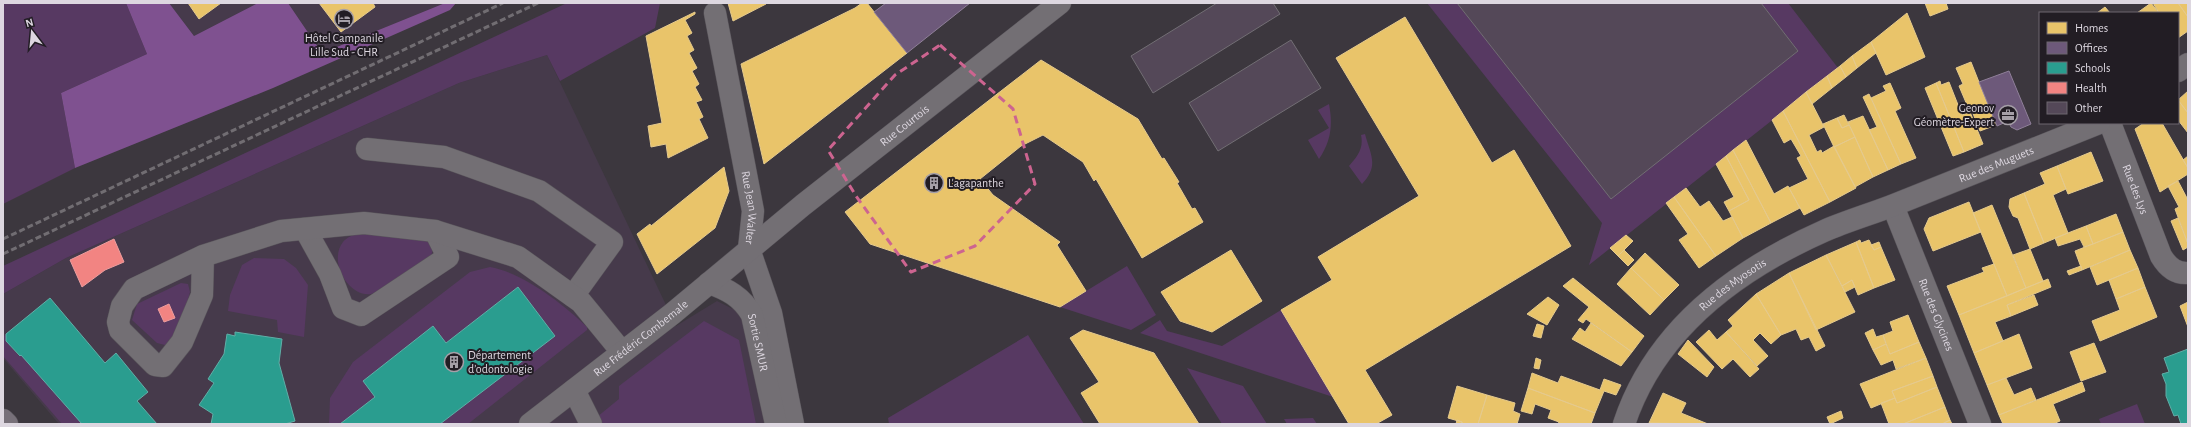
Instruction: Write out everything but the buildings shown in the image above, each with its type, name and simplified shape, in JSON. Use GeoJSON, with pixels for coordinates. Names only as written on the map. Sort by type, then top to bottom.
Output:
{"type":"FeatureCollection","features":[{"type":"Feature","properties":{"kind":"main road"},"geometry":{"type":"LineString","coordinates":[[3,420],[7,424]]}},
{"type":"Feature","properties":{"kind":"street","name":"Rue Courtois"},"geometry":{"type":"LineString","coordinates":[[749,249],[1060,3]]}},
{"type":"Feature","properties":{"kind":"street","name":"Rue Jean Walter"},"geometry":{"type":"LineString","coordinates":[[716,13],[753,211],[749,249],[772,314],[794,424]]}},
{"type":"Feature","properties":{"kind":"street"},"geometry":{"type":"LineString","coordinates":[[2179,70],[2188,64]]}},
{"type":"Feature","properties":{"kind":"street","name":"Rue des Muguets"},"geometry":{"type":"LineString","coordinates":[[1893,206],[2097,124]]}},
{"type":"Feature","properties":{"kind":"street","name":"Rue des Lys"},"geometry":{"type":"LineString","coordinates":[[2110,124],[2161,256],[2166,265],[2175,271],[2188,273]]}},
{"type":"Feature","properties":{"kind":"street"},"geometry":{"type":"LineString","coordinates":[[367,150],[444,157],[540,191],[612,242],[573,296]]}},
{"type":"Feature","properties":{"kind":"street","name":"Rue des Myosotis"},"geometry":{"type":"LineString","coordinates":[[1624,424],[1629,408],[1651,366],[1678,331],[1715,295],[1755,267],[1802,242],[1837,226],[1893,206]]}},
{"type":"Feature","properties":{"kind":"street","name":"Rue des Glycines"},"geometry":{"type":"LineString","coordinates":[[1893,206],[1980,424]]}},
{"type":"Feature","properties":{"kind":"street"},"geometry":{"type":"LineString","coordinates":[[203,256],[202,295],[182,342],[163,366],[155,365],[120,330],[118,322],[122,306],[134,289],[203,256],[281,231],[364,223],[435,231],[518,258],[581,302],[622,352]]}},
{"type":"Feature","properties":{"kind":"street"},"geometry":{"type":"LineString","coordinates":[[305,229],[330,274],[343,308],[361,315],[448,257],[435,231]]}},
{"type":"Feature","properties":{"kind":"street","name":"Rue Frédéric Combemale"},"geometry":{"type":"LineString","coordinates":[[530,424],[709,284],[749,249]]}},
{"type":"Feature","properties":{"kind":"street","name":"Sortie SMUR"},"geometry":{"type":"LineString","coordinates":[[709,284],[728,290],[747,305],[752,315],[776,424]]}},
{"type":"Feature","properties":{"kind":"street"},"geometry":{"type":"LineString","coordinates":[[574,390],[591,424]]}},
{"type":"Feature","properties":{"kind":"highlighted area"},"geometry":{"type":"Polygon","coordinates":[[[940,45],[1013,109],[1035,184],[975,246],[911,272],[856,196],[828,150],[895,75],[940,45]]]}},
{"type":"Feature","properties":{"kind":"shaded area"},"geometry":{"type":"Polygon","coordinates":[[[3,3],[126,3],[147,54],[61,93],[75,168],[3,204],[3,3]]]}},
{"type":"Feature","properties":{"kind":"shaded area"},"geometry":{"type":"Polygon","coordinates":[[[126,3],[169,3],[194,36],[258,3],[288,3],[322,53],[445,3],[456,3],[450,10],[273,88],[75,168],[61,93],[147,54],[126,3]]]}},
{"type":"Feature","properties":{"kind":"shaded area"},"geometry":{"type":"Polygon","coordinates":[[[169,3],[258,3],[194,36],[169,3]]]}},
{"type":"Feature","properties":{"kind":"shaded area"},"geometry":{"type":"Polygon","coordinates":[[[288,3],[445,3],[322,53],[288,3]]]}},
{"type":"Feature","properties":{"kind":"shaded area"},"geometry":{"type":"Polygon","coordinates":[[[567,3],[660,3],[655,28],[560,81],[547,55],[459,83],[66,258],[3,294],[3,266],[567,3]]]}},
{"type":"Feature","properties":{"kind":"shaded area"},"geometry":{"type":"Polygon","coordinates":[[[1427,3],[1457,3],[1611,198],[1798,51],[1761,3],[1788,3],[1838,68],[1589,265],[1602,223],[1427,3]]]}},
{"type":"Feature","properties":{"kind":"shaded area"},"geometry":{"type":"Polygon","coordinates":[[[547,55],[676,326],[717,301],[737,311],[752,334],[769,424],[59,424],[3,358],[3,294],[66,258],[459,83],[547,55]]]}},
{"type":"Feature","properties":{"kind":"shaded area"},"geometry":{"type":"Polygon","coordinates":[[[1329,104],[1331,119],[1330,133],[1326,146],[1319,159],[1308,140],[1329,128],[1318,110],[1329,104]]]}},
{"type":"Feature","properties":{"kind":"shaded area"},"geometry":{"type":"Polygon","coordinates":[[[1365,134],[1371,155],[1372,166],[1367,178],[1362,184],[1349,166],[1361,149],[1361,135],[1365,134]]]}},
{"type":"Feature","properties":{"kind":"shaded area"},"geometry":{"type":"Polygon","coordinates":[[[358,232],[428,238],[434,246],[431,256],[400,277],[371,294],[363,293],[355,290],[348,284],[339,268],[338,259],[339,250],[343,242],[358,232]]]}},
{"type":"Feature","properties":{"kind":"shaded area"},"geometry":{"type":"Polygon","coordinates":[[[254,258],[284,259],[296,268],[308,285],[304,337],[278,332],[277,320],[228,311],[230,295],[242,265],[254,258]]]}},
{"type":"Feature","properties":{"kind":"shaded area"},"geometry":{"type":"Polygon","coordinates":[[[1127,266],[1156,315],[1131,330],[1060,307],[1127,266]]]}},
{"type":"Feature","properties":{"kind":"shaded area"},"geometry":{"type":"Polygon","coordinates":[[[490,267],[503,270],[542,290],[566,308],[587,327],[587,330],[468,424],[440,424],[555,336],[518,287],[446,343],[433,326],[363,381],[375,397],[340,424],[329,424],[330,398],[353,362],[470,272],[490,267]]]}},
{"type":"Feature","properties":{"kind":"shaded area"},"geometry":{"type":"Polygon","coordinates":[[[181,283],[188,284],[190,292],[180,332],[169,346],[157,343],[132,320],[137,304],[181,283]]]}},
{"type":"Feature","properties":{"kind":"shaded area"},"geometry":{"type":"Polygon","coordinates":[[[1281,310],[1333,397],[1140,333],[1160,320],[1167,331],[1222,346],[1281,310]]]}},
{"type":"Feature","properties":{"kind":"shaded area"},"geometry":{"type":"Polygon","coordinates":[[[704,321],[739,340],[756,424],[603,424],[597,417],[619,399],[619,386],[704,321]]]}},
{"type":"Feature","properties":{"kind":"shaded area"},"geometry":{"type":"Polygon","coordinates":[[[6,334],[6,341],[19,356],[21,355],[82,424],[62,424],[3,356],[3,337],[6,334]]]}},
{"type":"Feature","properties":{"kind":"shaded area"},"geometry":{"type":"Polygon","coordinates":[[[1028,335],[1084,424],[889,424],[888,418],[1028,335]]]}},
{"type":"Feature","properties":{"kind":"shaded area"},"geometry":{"type":"Polygon","coordinates":[[[1187,368],[1243,386],[1267,424],[1222,424],[1187,368]]]}},
{"type":"Feature","properties":{"kind":"shaded area"},"geometry":{"type":"Polygon","coordinates":[[[2137,404],[2145,424],[2101,424],[2099,419],[2137,404]]]}},
{"type":"Feature","properties":{"kind":"shaded area"},"geometry":{"type":"Polygon","coordinates":[[[1313,418],[1317,424],[1287,424],[1284,419],[1313,418]]]}},
{"type":"Feature","properties":{"kind":"railway"},"geometry":{"type":"LineString","coordinates":[[3,239],[503,3]]}},
{"type":"Feature","properties":{"kind":"railway"},"geometry":{"type":"LineString","coordinates":[[3,254],[538,3]]}},
{"type":"Feature","properties":{"kind":"place","name":"Hôtel Campanile Lille Sud - CHR"},"geometry":{"type":"Point","coordinates":[344,19]}},
{"type":"Feature","properties":{"kind":"place","name":"Geonov Géomètre-Expert"},"geometry":{"type":"Point","coordinates":[2008,115]}},
{"type":"Feature","properties":{"kind":"place","name":"L'agapanthe"},"geometry":{"type":"Point","coordinates":[934,183]}},
{"type":"Feature","properties":{"kind":"place","name":"Département d’odontologie"},"geometry":{"type":"Point","coordinates":[454,362]}}]}
